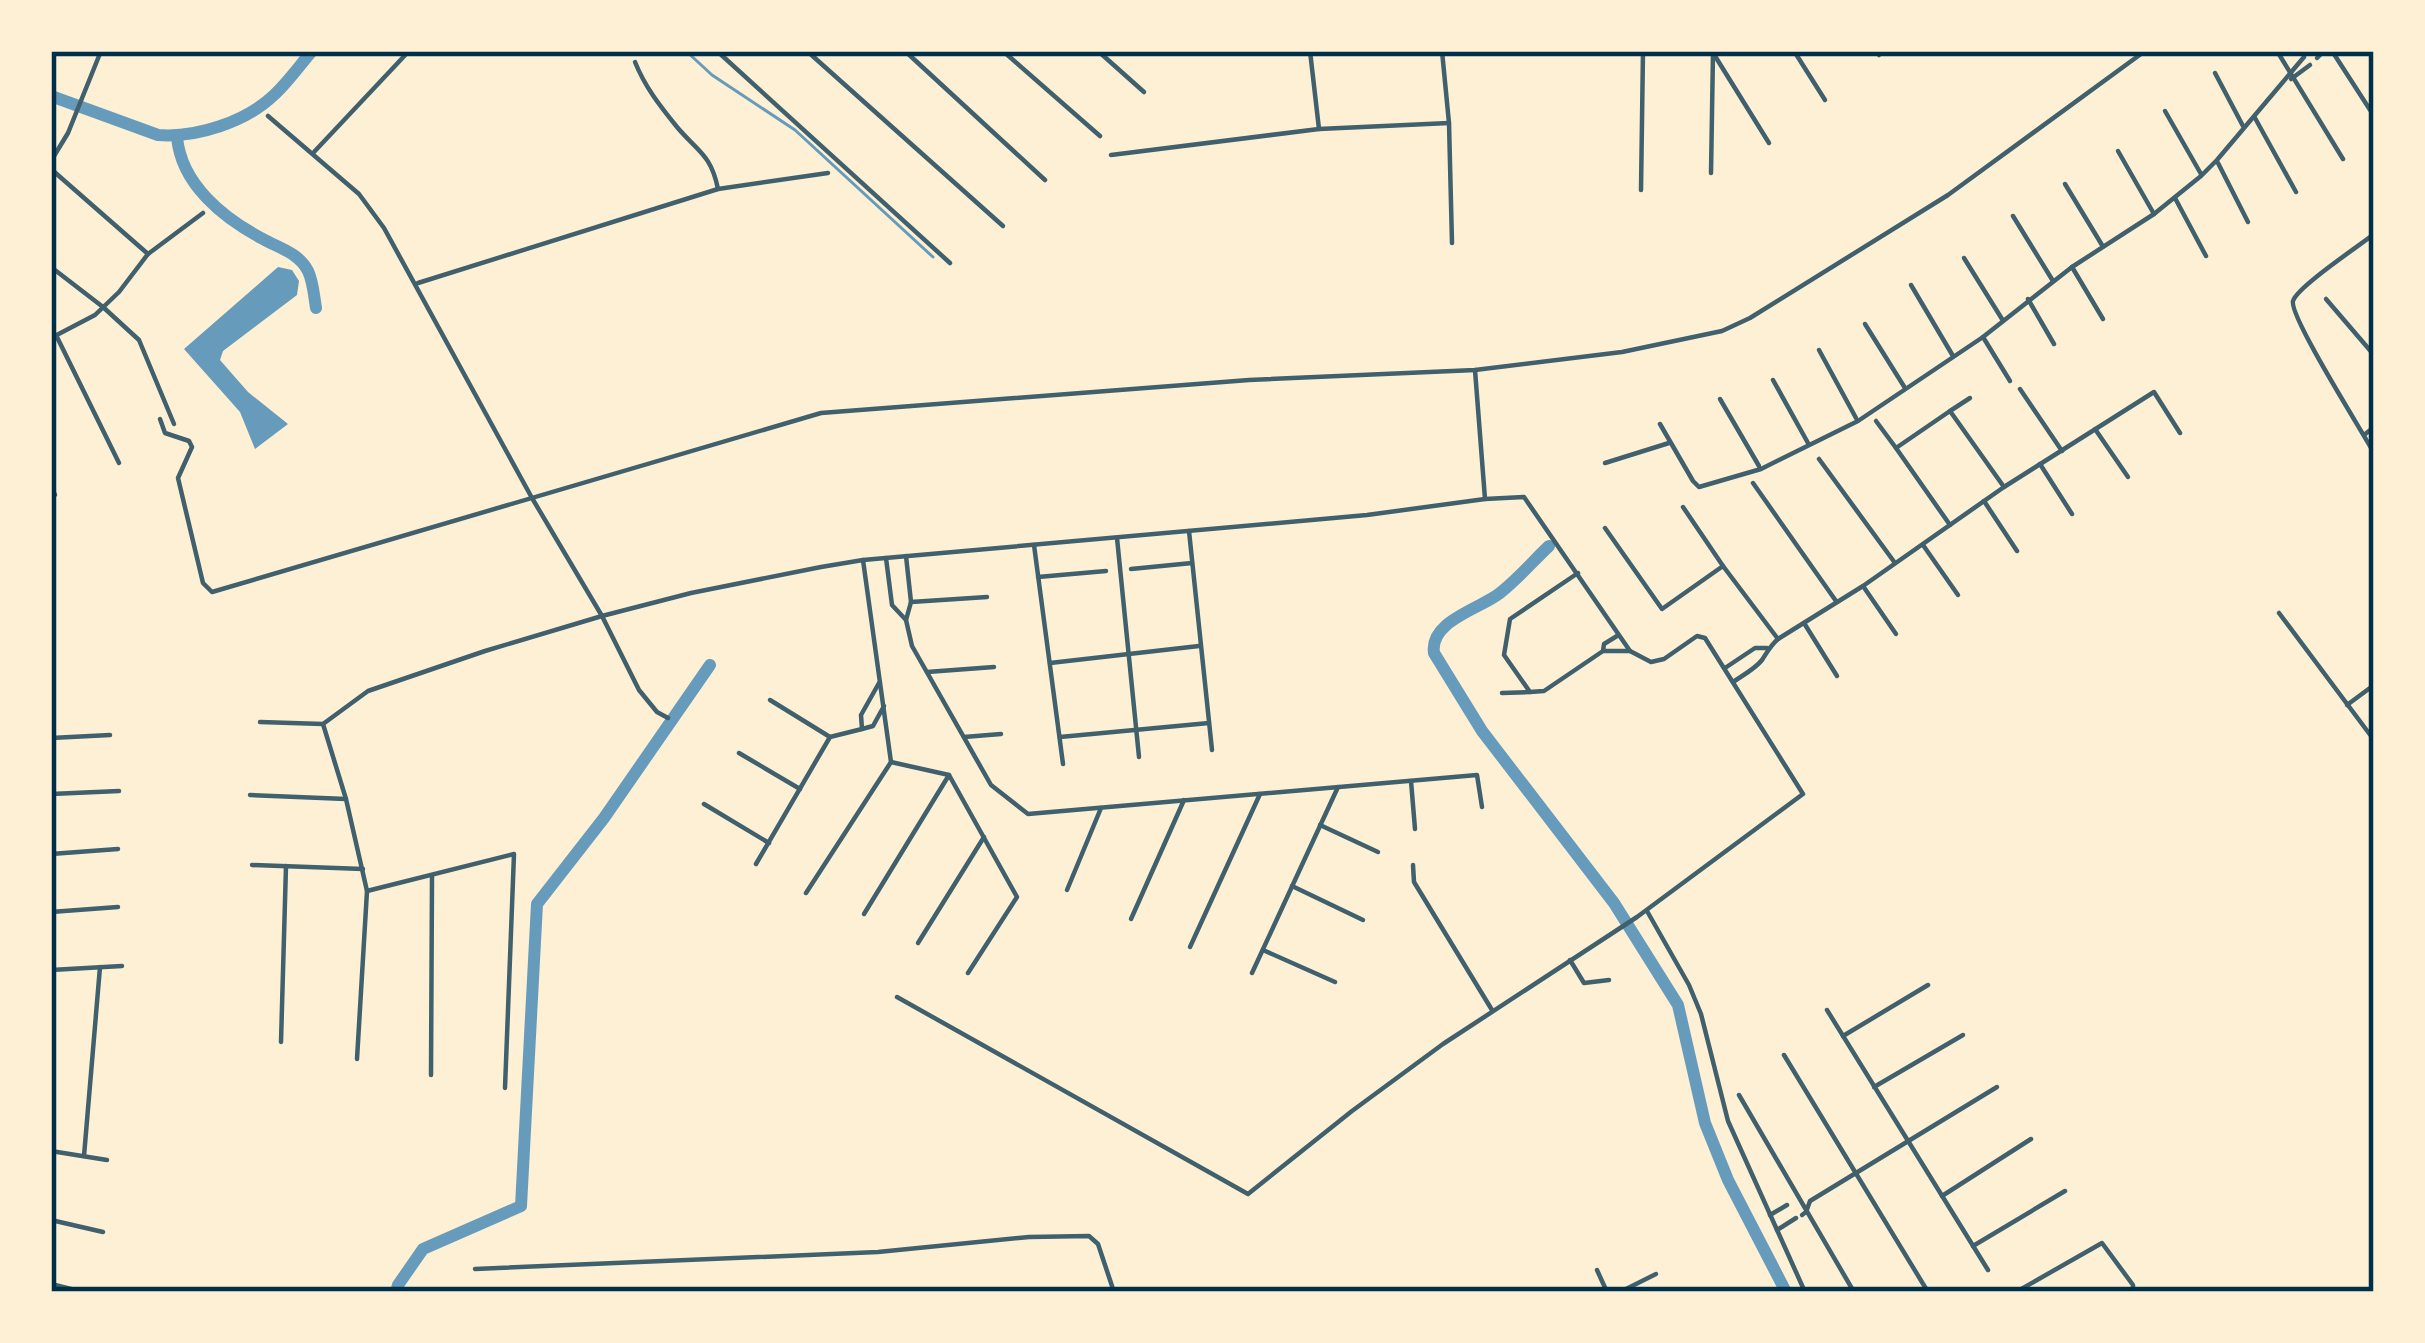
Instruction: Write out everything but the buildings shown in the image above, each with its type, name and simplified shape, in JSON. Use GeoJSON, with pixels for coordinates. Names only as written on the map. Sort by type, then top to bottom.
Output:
{"type":"FeatureCollection","features":[{"type":"Feature","properties":{"kind":"street"},"geometry":{"type":"LineString","coordinates":[[101,51],[51,165],[148,254]]}},
{"type":"Feature","properties":{"kind":"street"},"geometry":{"type":"LineString","coordinates":[[312,154],[409,51]]}},
{"type":"Feature","properties":{"kind":"street"},"geometry":{"type":"LineString","coordinates":[[717,51],[950,263]]}},
{"type":"Feature","properties":{"kind":"street"},"geometry":{"type":"LineString","coordinates":[[807,51],[1004,226]]}},
{"type":"Feature","properties":{"kind":"street"},"geometry":{"type":"LineString","coordinates":[[905,51],[1045,180]]}},
{"type":"Feature","properties":{"kind":"street"},"geometry":{"type":"LineString","coordinates":[[1003,51],[1100,136]]}},
{"type":"Feature","properties":{"kind":"street"},"geometry":{"type":"LineString","coordinates":[[1098,51],[1144,92]]}},
{"type":"Feature","properties":{"kind":"street"},"geometry":{"type":"LineString","coordinates":[[1310,51],[1319,128]]}},
{"type":"Feature","properties":{"kind":"street"},"geometry":{"type":"LineString","coordinates":[[1442,51],[1450,123],[1452,243]]}},
{"type":"Feature","properties":{"kind":"street"},"geometry":{"type":"LineString","coordinates":[[1641,190],[1643,51]]}},
{"type":"Feature","properties":{"kind":"street"},"geometry":{"type":"LineString","coordinates":[[1794,51],[1825,100]]}},
{"type":"Feature","properties":{"kind":"street"},"geometry":{"type":"LineString","coordinates":[[160,419],[165,433],[189,441],[192,447],[178,478],[203,584],[212,592],[821,412],[1249,380],[1475,370],[1622,352],[1722,331],[1750,318],[1948,195],[2145,51]]}},
{"type":"Feature","properties":{"kind":"street"},"geometry":{"type":"LineString","coordinates":[[2277,51],[2343,159]]}},
{"type":"Feature","properties":{"kind":"street"},"geometry":{"type":"LineString","coordinates":[[2317,58],[2328,51],[2374,116]]}},
{"type":"Feature","properties":{"kind":"street"},"geometry":{"type":"LineString","coordinates":[[1712,52],[1769,143]]}},
{"type":"Feature","properties":{"kind":"street"},"geometry":{"type":"LineString","coordinates":[[1711,173],[1712,52]]}},
{"type":"Feature","properties":{"kind":"street"},"geometry":{"type":"LineString","coordinates":[[1660,424],[1699,487],[1761,469],[1858,421],[2175,198],[2217,160],[2304,57]]}},
{"type":"Feature","properties":{"kind":"street"},"geometry":{"type":"LineString","coordinates":[[635,62],[656,100],[710,160],[718,189]]}},
{"type":"Feature","properties":{"kind":"street"},"geometry":{"type":"LineString","coordinates":[[2291,74],[2311,65]]}},
{"type":"Feature","properties":{"kind":"street"},"geometry":{"type":"LineString","coordinates":[[2215,73],[2244,128]]}},
{"type":"Feature","properties":{"kind":"street"},"geometry":{"type":"LineString","coordinates":[[2165,111],[2201,176]]}},
{"type":"Feature","properties":{"kind":"street"},"geometry":{"type":"LineString","coordinates":[[268,116],[371,209],[602,616],[639,690],[668,718]]}},
{"type":"Feature","properties":{"kind":"street"},"geometry":{"type":"LineString","coordinates":[[2254,117],[2296,192]]}},
{"type":"Feature","properties":{"kind":"street"},"geometry":{"type":"LineString","coordinates":[[1111,155],[1319,128],[1450,123]]}},
{"type":"Feature","properties":{"kind":"street"},"geometry":{"type":"LineString","coordinates":[[2118,152],[2154,214]]}},
{"type":"Feature","properties":{"kind":"street"},"geometry":{"type":"LineString","coordinates":[[2217,160],[2248,222]]}},
{"type":"Feature","properties":{"kind":"street"},"geometry":{"type":"LineString","coordinates":[[415,284],[718,189],[828,173]]}},
{"type":"Feature","properties":{"kind":"street"},"geometry":{"type":"LineString","coordinates":[[2066,184],[2102,245]]}},
{"type":"Feature","properties":{"kind":"street"},"geometry":{"type":"LineString","coordinates":[[2175,198],[2206,256]]}},
{"type":"Feature","properties":{"kind":"street"},"geometry":{"type":"LineString","coordinates":[[119,463],[54,337],[95,315],[148,254],[203,214]]}},
{"type":"Feature","properties":{"kind":"street"},"geometry":{"type":"LineString","coordinates":[[2013,216],[2053,281]]}},
{"type":"Feature","properties":{"kind":"street"},"geometry":{"type":"LineString","coordinates":[[2373,448],[2304,333],[2293,302],[2303,288],[2374,234]]}},
{"type":"Feature","properties":{"kind":"street"},"geometry":{"type":"LineString","coordinates":[[1964,258],[2003,320]]}},
{"type":"Feature","properties":{"kind":"street"},"geometry":{"type":"LineString","coordinates":[[51,267],[139,340],[174,424]]}},
{"type":"Feature","properties":{"kind":"street"},"geometry":{"type":"LineString","coordinates":[[2072,267],[2103,319]]}},
{"type":"Feature","properties":{"kind":"street"},"geometry":{"type":"LineString","coordinates":[[1911,286],[1953,356]]}},
{"type":"Feature","properties":{"kind":"street"},"geometry":{"type":"LineString","coordinates":[[2028,299],[2054,344]]}},
{"type":"Feature","properties":{"kind":"street"},"geometry":{"type":"LineString","coordinates":[[2326,299],[2374,355]]}},
{"type":"Feature","properties":{"kind":"street"},"geometry":{"type":"LineString","coordinates":[[1865,324],[1905,388]]}},
{"type":"Feature","properties":{"kind":"street"},"geometry":{"type":"LineString","coordinates":[[1983,337],[2011,381]]}},
{"type":"Feature","properties":{"kind":"street"},"geometry":{"type":"LineString","coordinates":[[1819,350],[1858,421]]}},
{"type":"Feature","properties":{"kind":"street"},"geometry":{"type":"LineString","coordinates":[[1475,370],[1485,499]]}},
{"type":"Feature","properties":{"kind":"street"},"geometry":{"type":"LineString","coordinates":[[1773,380],[1809,445]]}},
{"type":"Feature","properties":{"kind":"street"},"geometry":{"type":"LineString","coordinates":[[2020,389],[2062,451]]}},
{"type":"Feature","properties":{"kind":"street"},"geometry":{"type":"LineString","coordinates":[[1733,682],[1756,666],[1778,639],[2154,392],[2180,433]]}},
{"type":"Feature","properties":{"kind":"street"},"geometry":{"type":"LineString","coordinates":[[1896,448],[1970,398]]}},
{"type":"Feature","properties":{"kind":"street"},"geometry":{"type":"LineString","coordinates":[[1720,399],[1761,469]]}},
{"type":"Feature","properties":{"kind":"street"},"geometry":{"type":"LineString","coordinates":[[1951,411],[2004,487]]}},
{"type":"Feature","properties":{"kind":"street"},"geometry":{"type":"LineString","coordinates":[[1876,421],[1950,525]]}},
{"type":"Feature","properties":{"kind":"street"},"geometry":{"type":"LineString","coordinates":[[2364,435],[2374,427]]}},
{"type":"Feature","properties":{"kind":"street"},"geometry":{"type":"LineString","coordinates":[[2095,429],[2128,477]]}},
{"type":"Feature","properties":{"kind":"street"},"geometry":{"type":"LineString","coordinates":[[1605,463],[1670,443]]}},
{"type":"Feature","properties":{"kind":"street"},"geometry":{"type":"LineString","coordinates":[[1819,459],[1895,563]]}},
{"type":"Feature","properties":{"kind":"street"},"geometry":{"type":"LineString","coordinates":[[2040,464],[2072,514]]}},
{"type":"Feature","properties":{"kind":"street"},"geometry":{"type":"LineString","coordinates":[[1753,483],[1838,602]]}},
{"type":"Feature","properties":{"kind":"street"},"geometry":{"type":"LineString","coordinates":[[51,486],[56,495]]}},
{"type":"Feature","properties":{"kind":"street"},"geometry":{"type":"LineString","coordinates":[[260,722],[323,724],[368,691],[602,616],[691,593],[863,560],[1524,497],[1630,651],[1651,662],[1664,659],[1697,636],[1706,638],[1803,794],[1637,917],[1492,1010],[1248,1194],[897,997]]}},
{"type":"Feature","properties":{"kind":"street"},"geometry":{"type":"LineString","coordinates":[[1984,501],[2018,551]]}},
{"type":"Feature","properties":{"kind":"street"},"geometry":{"type":"LineString","coordinates":[[1683,507],[1778,639]]}},
{"type":"Feature","properties":{"kind":"street"},"geometry":{"type":"LineString","coordinates":[[1605,528],[1662,609],[1724,566]]}},
{"type":"Feature","properties":{"kind":"street"},"geometry":{"type":"LineString","coordinates":[[1189,531],[1212,750]]}},
{"type":"Feature","properties":{"kind":"street"},"geometry":{"type":"LineString","coordinates":[[1117,538],[1139,757]]}},
{"type":"Feature","properties":{"kind":"street"},"geometry":{"type":"LineString","coordinates":[[1034,545],[1063,764]]}},
{"type":"Feature","properties":{"kind":"street"},"geometry":{"type":"LineString","coordinates":[[1923,545],[1958,595]]}},
{"type":"Feature","properties":{"kind":"street"},"geometry":{"type":"LineString","coordinates":[[906,556],[911,602],[906,620]]}},
{"type":"Feature","properties":{"kind":"street"},"geometry":{"type":"LineString","coordinates":[[886,558],[892,604],[906,620],[912,646],[991,785],[1028,814],[1477,775],[1482,807]]}},
{"type":"Feature","properties":{"kind":"street"},"geometry":{"type":"LineString","coordinates":[[806,893],[891,762],[863,560]]}},
{"type":"Feature","properties":{"kind":"street"},"geometry":{"type":"LineString","coordinates":[[1131,569],[1192,563]]}},
{"type":"Feature","properties":{"kind":"street"},"geometry":{"type":"LineString","coordinates":[[1039,577],[1106,571]]}},
{"type":"Feature","properties":{"kind":"street"},"geometry":{"type":"LineString","coordinates":[[1530,692],[1504,655],[1510,620],[1578,573]]}},
{"type":"Feature","properties":{"kind":"street"},"geometry":{"type":"LineString","coordinates":[[1863,586],[1896,634]]}},
{"type":"Feature","properties":{"kind":"street"},"geometry":{"type":"LineString","coordinates":[[911,602],[987,597]]}},
{"type":"Feature","properties":{"kind":"street"},"geometry":{"type":"LineString","coordinates":[[2279,613],[2374,740]]}},
{"type":"Feature","properties":{"kind":"street"},"geometry":{"type":"LineString","coordinates":[[1804,623],[1837,676]]}},
{"type":"Feature","properties":{"kind":"street"},"geometry":{"type":"LineString","coordinates":[[1603,651],[1604,644],[1618,635]]}},
{"type":"Feature","properties":{"kind":"street"},"geometry":{"type":"LineString","coordinates":[[1050,663],[1202,646]]}},
{"type":"Feature","properties":{"kind":"street"},"geometry":{"type":"LineString","coordinates":[[1725,668],[1755,648],[1767,648]]}},
{"type":"Feature","properties":{"kind":"street"},"geometry":{"type":"LineString","coordinates":[[1502,693],[1544,691],[1603,651],[1630,651]]}},
{"type":"Feature","properties":{"kind":"street"},"geometry":{"type":"LineString","coordinates":[[927,672],[994,667]]}},
{"type":"Feature","properties":{"kind":"street"},"geometry":{"type":"LineString","coordinates":[[862,729],[861,716],[880,682]]}},
{"type":"Feature","properties":{"kind":"street"},"geometry":{"type":"LineString","coordinates":[[2347,705],[2374,685]]}},
{"type":"Feature","properties":{"kind":"street"},"geometry":{"type":"LineString","coordinates":[[770,700],[830,737],[873,726],[884,706]]}},
{"type":"Feature","properties":{"kind":"street"},"geometry":{"type":"LineString","coordinates":[[1060,737],[1210,723]]}},
{"type":"Feature","properties":{"kind":"street"},"geometry":{"type":"LineString","coordinates":[[323,724],[367,891],[357,1059]]}},
{"type":"Feature","properties":{"kind":"street"},"geometry":{"type":"LineString","coordinates":[[51,738],[110,734]]}},
{"type":"Feature","properties":{"kind":"street"},"geometry":{"type":"LineString","coordinates":[[964,737],[1001,734]]}},
{"type":"Feature","properties":{"kind":"street"},"geometry":{"type":"LineString","coordinates":[[756,864],[830,737]]}},
{"type":"Feature","properties":{"kind":"street"},"geometry":{"type":"LineString","coordinates":[[739,753],[800,789]]}},
{"type":"Feature","properties":{"kind":"street"},"geometry":{"type":"LineString","coordinates":[[891,762],[949,775],[1017,897],[968,973]]}},
{"type":"Feature","properties":{"kind":"street"},"geometry":{"type":"LineString","coordinates":[[864,914],[949,775]]}},
{"type":"Feature","properties":{"kind":"street"},"geometry":{"type":"LineString","coordinates":[[1411,781],[1414,829]]}},
{"type":"Feature","properties":{"kind":"street"},"geometry":{"type":"LineString","coordinates":[[1252,973],[1338,787]]}},
{"type":"Feature","properties":{"kind":"street"},"geometry":{"type":"LineString","coordinates":[[51,794],[119,791]]}},
{"type":"Feature","properties":{"kind":"street"},"geometry":{"type":"LineString","coordinates":[[1190,947],[1260,794]]}},
{"type":"Feature","properties":{"kind":"street"},"geometry":{"type":"LineString","coordinates":[[250,795],[346,800]]}},
{"type":"Feature","properties":{"kind":"street"},"geometry":{"type":"LineString","coordinates":[[1131,919],[1184,800]]}},
{"type":"Feature","properties":{"kind":"street"},"geometry":{"type":"LineString","coordinates":[[704,804],[769,843]]}},
{"type":"Feature","properties":{"kind":"street"},"geometry":{"type":"LineString","coordinates":[[1067,890],[1101,808]]}},
{"type":"Feature","properties":{"kind":"street"},"geometry":{"type":"LineString","coordinates":[[1320,825],[1378,852]]}},
{"type":"Feature","properties":{"kind":"street"},"geometry":{"type":"LineString","coordinates":[[918,943],[984,837]]}},
{"type":"Feature","properties":{"kind":"street"},"geometry":{"type":"LineString","coordinates":[[51,854],[118,849]]}},
{"type":"Feature","properties":{"kind":"street"},"geometry":{"type":"LineString","coordinates":[[367,891],[514,854],[505,1088]]}},
{"type":"Feature","properties":{"kind":"street"},"geometry":{"type":"LineString","coordinates":[[252,865],[363,869]]}},
{"type":"Feature","properties":{"kind":"street"},"geometry":{"type":"LineString","coordinates":[[1413,865],[1414,882],[1492,1010]]}},
{"type":"Feature","properties":{"kind":"street"},"geometry":{"type":"LineString","coordinates":[[281,1042],[286,866]]}},
{"type":"Feature","properties":{"kind":"street"},"geometry":{"type":"LineString","coordinates":[[431,1075],[432,876]]}},
{"type":"Feature","properties":{"kind":"street"},"geometry":{"type":"LineString","coordinates":[[1292,886],[1363,920]]}},
{"type":"Feature","properties":{"kind":"street"},"geometry":{"type":"LineString","coordinates":[[51,912],[118,908]]}},
{"type":"Feature","properties":{"kind":"street"},"geometry":{"type":"LineString","coordinates":[[1646,910],[1701,1014],[1728,1121],[1805,1292]]}},
{"type":"Feature","properties":{"kind":"street"},"geometry":{"type":"LineString","coordinates":[[1263,950],[1334,982]]}},
{"type":"Feature","properties":{"kind":"street"},"geometry":{"type":"LineString","coordinates":[[1570,960],[1584,983],[1609,980]]}},
{"type":"Feature","properties":{"kind":"street"},"geometry":{"type":"LineString","coordinates":[[51,970],[122,966]]}},
{"type":"Feature","properties":{"kind":"street"},"geometry":{"type":"LineString","coordinates":[[83,1156],[100,967]]}},
{"type":"Feature","properties":{"kind":"street"},"geometry":{"type":"LineString","coordinates":[[1843,1036],[1928,985]]}},
{"type":"Feature","properties":{"kind":"street"},"geometry":{"type":"LineString","coordinates":[[1827,1010],[1988,1270]]}},
{"type":"Feature","properties":{"kind":"street"},"geometry":{"type":"LineString","coordinates":[[1874,1087],[1963,1035]]}},
{"type":"Feature","properties":{"kind":"street"},"geometry":{"type":"LineString","coordinates":[[1784,1054],[1928,1292]]}},
{"type":"Feature","properties":{"kind":"street"},"geometry":{"type":"LineString","coordinates":[[1777,1230],[1801,1215],[1810,1201],[1997,1087]]}},
{"type":"Feature","properties":{"kind":"street"},"geometry":{"type":"LineString","coordinates":[[1739,1095],[1793,1202],[1853,1292]]}},
{"type":"Feature","properties":{"kind":"street"},"geometry":{"type":"LineString","coordinates":[[1942,1196],[2031,1139]]}},
{"type":"Feature","properties":{"kind":"street"},"geometry":{"type":"LineString","coordinates":[[51,1151],[107,1160]]}},
{"type":"Feature","properties":{"kind":"street"},"geometry":{"type":"LineString","coordinates":[[1973,1246],[2065,1191]]}},
{"type":"Feature","properties":{"kind":"street"},"geometry":{"type":"LineString","coordinates":[[1770,1215],[1793,1202],[1810,1201]]}},
{"type":"Feature","properties":{"kind":"street"},"geometry":{"type":"LineString","coordinates":[[51,1220],[103,1232]]}},
{"type":"Feature","properties":{"kind":"street"},"geometry":{"type":"LineString","coordinates":[[476,1269],[878,1252],[1089,1236],[1098,1244],[1114,1292]]}},
{"type":"Feature","properties":{"kind":"street"},"geometry":{"type":"LineString","coordinates":[[2016,1292],[2102,1243],[2133,1285],[2133,1292]]}},
{"type":"Feature","properties":{"kind":"street"},"geometry":{"type":"LineString","coordinates":[[1597,1270],[1607,1292]]}},
{"type":"Feature","properties":{"kind":"street"},"geometry":{"type":"LineString","coordinates":[[1620,1292],[1656,1274]]}},
{"type":"Feature","properties":{"kind":"street"},"geometry":{"type":"LineString","coordinates":[[51,1284],[83,1292]]}},
{"type":"Feature","properties":{"kind":"water"},"geometry":{"type":"Polygon","coordinates":[[[278,267],[292,270],[299,281],[297,295],[223,351],[220,360],[248,392],[288,424],[255,449],[240,412],[184,349],[278,267]]]}},
{"type":"Feature","properties":{"kind":"waterway"},"geometry":{"type":"LineString","coordinates":[[51,96],[158,135],[188,134],[220,126],[263,105],[312,51]]}},
{"type":"Feature","properties":{"kind":"waterway"},"geometry":{"type":"LineString","coordinates":[[686,51],[712,75],[795,130],[933,257]]}},
{"type":"Feature","properties":{"kind":"waterway"},"geometry":{"type":"LineString","coordinates":[[177,137],[186,170],[206,198],[233,221],[304,265],[316,308]]}},
{"type":"Feature","properties":{"kind":"waterway"},"geometry":{"type":"LineString","coordinates":[[1549,546],[1500,593],[1447,624],[1439,632],[1434,653],[1482,731],[1614,903],[1678,1005],[1705,1123],[1728,1180],[1786,1292]]}},
{"type":"Feature","properties":{"kind":"waterway"},"geometry":{"type":"LineString","coordinates":[[396,1292],[423,1249],[521,1206],[537,904],[604,818],[710,665]]}}]}
